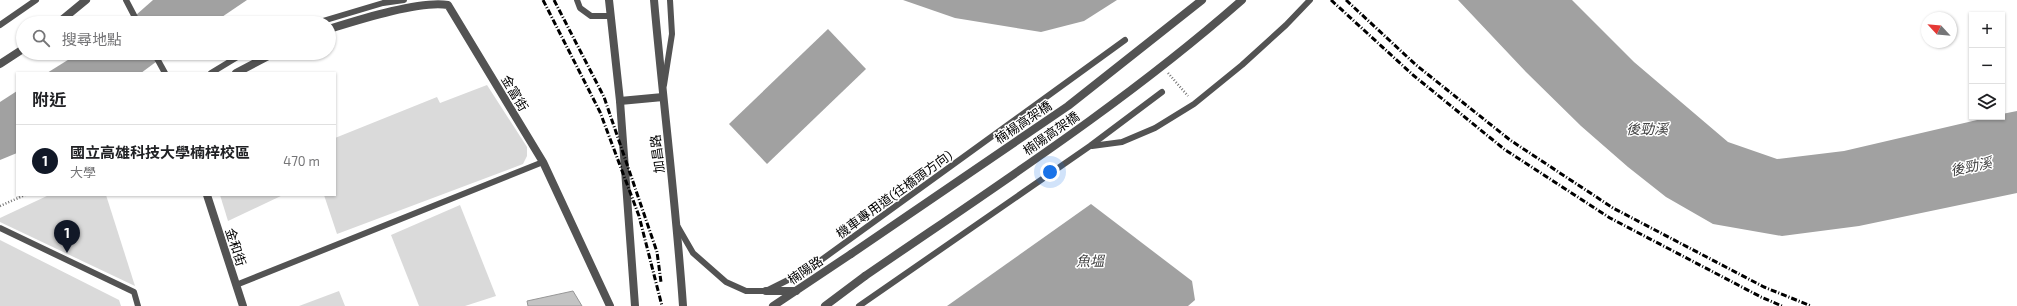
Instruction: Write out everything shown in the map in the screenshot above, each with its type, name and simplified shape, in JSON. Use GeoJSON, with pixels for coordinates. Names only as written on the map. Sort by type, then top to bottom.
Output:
{"type":"FeatureCollection","features":[{"type":"Feature","properties":{"kind":"street"},"geometry":{"type":"LineString","coordinates":[[67,16],[86,0]]}},
{"type":"Feature","properties":{"kind":"street"},"geometry":{"type":"LineString","coordinates":[[608,0],[620,101],[635,306]]}},
{"type":"Feature","properties":{"kind":"street","name":"加昌路"},"geometry":{"type":"LineString","coordinates":[[654,0],[678,227],[683,306]]}},
{"type":"Feature","properties":{"kind":"street","name":"楠楊高架橋"},"geometry":{"type":"LineString","coordinates":[[851,254],[1068,106],[1202,0]]}},
{"type":"Feature","properties":{"kind":"street","name":"楠陽高架橋"},"geometry":{"type":"LineString","coordinates":[[865,276],[1080,128],[1203,34],[1242,0]]}},
{"type":"Feature","properties":{"kind":"street","name":"金富街"},"geometry":{"type":"LineString","coordinates":[[336,27],[395,10],[439,2],[448,5],[543,162],[610,306]]}},
{"type":"Feature","properties":{"kind":"street"},"geometry":{"type":"LineString","coordinates":[[0,64],[16,54]]}},
{"type":"Feature","properties":{"kind":"street"},"geometry":{"type":"LineString","coordinates":[[238,72],[261,60]]}},
{"type":"Feature","properties":{"kind":"street"},"geometry":{"type":"LineString","coordinates":[[620,101],[663,96]]}},
{"type":"Feature","properties":{"kind":"street","name":"金和街"},"geometry":{"type":"LineString","coordinates":[[207,196],[243,306]]}},
{"type":"Feature","properties":{"kind":"street","name":"楠陽路"},"geometry":{"type":"LineString","coordinates":[[773,306],[851,254]]}},
{"type":"Feature","properties":{"kind":"street"},"geometry":{"type":"LineString","coordinates":[[824,306],[865,276]]}},
{"type":"Feature","properties":{"kind":"street"},"geometry":{"type":"LineString","coordinates":[[832,306],[865,276]]}},
{"type":"Feature","properties":{"kind":"street"},"geometry":{"type":"LineString","coordinates":[[766,291],[797,291]]}},
{"type":"Feature","properties":{"kind":"lane"},"geometry":{"type":"LineString","coordinates":[[0,25],[36,0]]}},
{"type":"Feature","properties":{"kind":"lane"},"geometry":{"type":"LineString","coordinates":[[126,0],[134,16]]}},
{"type":"Feature","properties":{"kind":"lane"},"geometry":{"type":"LineString","coordinates":[[336,17],[383,3],[404,0]]}},
{"type":"Feature","properties":{"kind":"lane"},"geometry":{"type":"LineString","coordinates":[[577,0],[580,8],[590,16],[610,16]]}},
{"type":"Feature","properties":{"kind":"lane"},"geometry":{"type":"LineString","coordinates":[[663,96],[672,34],[670,0]]}},
{"type":"Feature","properties":{"kind":"lane"},"geometry":{"type":"LineString","coordinates":[[1090,146],[1122,142],[1155,128],[1194,104],[1242,65],[1310,0]]}},
{"type":"Feature","properties":{"kind":"lane","name":"機車專用道(往橋頭方向)"},"geometry":{"type":"LineString","coordinates":[[678,227],[693,253],[726,282],[746,291],[766,291],[806,271],[1125,40]]}},
{"type":"Feature","properties":{"kind":"lane"},"geometry":{"type":"LineString","coordinates":[[158,60],[164,72]]}},
{"type":"Feature","properties":{"kind":"lane"},"geometry":{"type":"LineString","coordinates":[[213,72],[232,60]]}},
{"type":"Feature","properties":{"kind":"lane"},"geometry":{"type":"LineString","coordinates":[[858,306],[1090,146],[1162,92]]}},
{"type":"Feature","properties":{"kind":"lane"},"geometry":{"type":"LineString","coordinates":[[236,285],[543,162]]}},
{"type":"Feature","properties":{"kind":"lane"},"geometry":{"type":"LineString","coordinates":[[0,228],[134,292],[138,306]]}},
{"type":"Feature","properties":{"kind":"path"},"geometry":{"type":"LineString","coordinates":[[1167,71],[1194,104]]}},
{"type":"Feature","properties":{"kind":"path"},"geometry":{"type":"LineString","coordinates":[[0,206],[23,196]]}},
{"type":"Feature","properties":{"kind":"shaded area"},"geometry":{"type":"Polygon","coordinates":[[[487,85],[527,147],[527,156],[523,164],[337,234],[324,196],[336,196],[336,138],[437,97],[440,103],[487,85]]]}},
{"type":"Feature","properties":{"kind":"shaded area"},"geometry":{"type":"Polygon","coordinates":[[[47,196],[106,196],[135,286],[0,222],[0,218],[47,196]]]}},
{"type":"Feature","properties":{"kind":"shaded area"},"geometry":{"type":"Polygon","coordinates":[[[220,196],[281,196],[228,221],[220,196]]]}},
{"type":"Feature","properties":{"kind":"shaded area"},"geometry":{"type":"Polygon","coordinates":[[[460,205],[496,296],[465,306],[419,306],[391,235],[460,205]]]}},
{"type":"Feature","properties":{"kind":"shaded area"},"geometry":{"type":"Polygon","coordinates":[[[0,240],[119,300],[121,306],[0,306],[0,240]]]}},
{"type":"Feature","properties":{"kind":"shaded area"},"geometry":{"type":"Polygon","coordinates":[[[339,291],[345,306],[299,306],[339,291]]]}},
{"type":"Feature","properties":{"kind":"water"},"geometry":{"type":"Polygon","coordinates":[[[153,0],[247,0],[223,16],[135,16],[153,0]]]}},
{"type":"Feature","properties":{"kind":"water"},"geometry":{"type":"Polygon","coordinates":[[[903,0],[1117,0],[1084,21],[1041,32],[955,18],[903,0]]]}},
{"type":"Feature","properties":{"kind":"water","name":"後勁溪"},"geometry":{"type":"Polygon","coordinates":[[[1458,0],[1572,0],[1634,62],[1728,142],[1777,159],[1844,151],[1977,120],[2005,120],[2005,113],[2017,111],[2017,193],[1859,226],[1782,236],[1713,224],[1666,197],[1628,167],[1581,126],[1526,72],[1458,0]]]}},
{"type":"Feature","properties":{"kind":"water"},"geometry":{"type":"Polygon","coordinates":[[[828,29],[866,69],[767,164],[729,124],[828,29]]]}},
{"type":"Feature","properties":{"kind":"water"},"geometry":{"type":"Polygon","coordinates":[[[68,60],[159,60],[142,72],[49,72],[68,60]]]}},
{"type":"Feature","properties":{"kind":"water"},"geometry":{"type":"Polygon","coordinates":[[[16,92],[16,153],[0,160],[0,102],[16,92]]]}},
{"type":"Feature","properties":{"kind":"water","name":"魚塭"},"geometry":{"type":"Polygon","coordinates":[[[1091,204],[1192,281],[1195,300],[1188,306],[947,306],[1091,204]]]}},
{"type":"Feature","properties":{"kind":"building"},"geometry":{"type":"Polygon","coordinates":[[[573,291],[582,306],[528,306],[527,301],[573,291]]]}},
{"type":"Feature","properties":{"kind":"railway"},"geometry":{"type":"LineString","coordinates":[[543,0],[600,112],[639,216],[662,306]]}},
{"type":"Feature","properties":{"kind":"railway"},"geometry":{"type":"LineString","coordinates":[[554,0],[604,97],[657,252],[661,282]]}},
{"type":"Feature","properties":{"kind":"railway"},"geometry":{"type":"LineString","coordinates":[[1331,0],[1413,75],[1504,149],[1610,218],[1761,297],[1782,306]]}},
{"type":"Feature","properties":{"kind":"railway"},"geometry":{"type":"LineString","coordinates":[[1346,0],[1416,65],[1510,140],[1613,208],[1764,287],[1811,306]]}},
{"type":"Feature","properties":{"kind":"place","name":"國立高雄科技大學楠梓校區"},"geometry":{"type":"Point","coordinates":[67,253]}}]}
